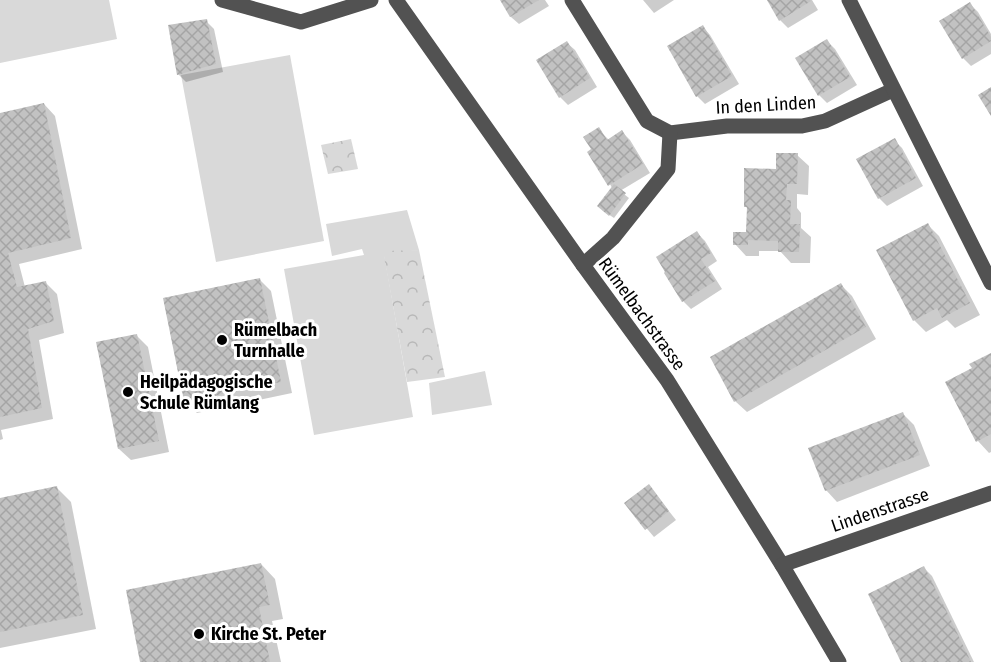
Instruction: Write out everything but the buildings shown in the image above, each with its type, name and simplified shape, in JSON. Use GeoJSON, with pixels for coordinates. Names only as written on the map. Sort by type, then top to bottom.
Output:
{"type":"FeatureCollection","features":[{"type":"Feature","properties":{"kind":"street"},"geometry":{"type":"LineString","coordinates":[[222,0],[301,22],[372,0]]}},
{"type":"Feature","properties":{"kind":"street","name":"Rümelbachstrasse"},"geometry":{"type":"LineString","coordinates":[[396,0],[667,380],[782,565],[839,662]]}},
{"type":"Feature","properties":{"kind":"street"},"geometry":{"type":"LineString","coordinates":[[573,0],[647,121],[670,133],[668,169],[613,238],[583,265]]}},
{"type":"Feature","properties":{"kind":"street"},"geometry":{"type":"LineString","coordinates":[[849,0],[991,283]]}},
{"type":"Feature","properties":{"kind":"street","name":"In den Linden"},"geometry":{"type":"LineString","coordinates":[[670,133],[727,126],[802,126],[825,121],[894,90]]}},
{"type":"Feature","properties":{"kind":"street","name":"Lindenstrasse"},"geometry":{"type":"LineString","coordinates":[[782,565],[991,493]]}},
{"type":"Feature","properties":{"kind":"green space"},"geometry":{"type":"Polygon","coordinates":[[[0,0],[109,0],[117,39],[0,63],[0,0]]]}},
{"type":"Feature","properties":{"kind":"green space"},"geometry":{"type":"Polygon","coordinates":[[[290,55],[324,241],[216,262],[181,75],[290,55]]]}},
{"type":"Feature","properties":{"kind":"green space"},"geometry":{"type":"Polygon","coordinates":[[[351,139],[358,169],[328,174],[321,145],[351,139]]]}},
{"type":"Feature","properties":{"kind":"green space"},"geometry":{"type":"Polygon","coordinates":[[[407,210],[419,250],[384,254],[413,417],[314,435],[284,269],[364,255],[362,249],[332,256],[326,224],[407,210]]]}},
{"type":"Feature","properties":{"kind":"green space"},"geometry":{"type":"Polygon","coordinates":[[[419,250],[445,377],[407,382],[383,251],[419,250]]]}},
{"type":"Feature","properties":{"kind":"green space"},"geometry":{"type":"Polygon","coordinates":[[[485,371],[492,405],[432,415],[429,383],[485,371]]]}},
{"type":"Feature","properties":{"kind":"place","name":"Rümelbach Turnhalle"},"geometry":{"type":"Point","coordinates":[222,340]}},
{"type":"Feature","properties":{"kind":"place","name":"Heilpädagogische Schule Rümlang"},"geometry":{"type":"Point","coordinates":[128,392]}},
{"type":"Feature","properties":{"kind":"place","name":"Kirche St. Peter"},"geometry":{"type":"Point","coordinates":[199,634]}}]}
